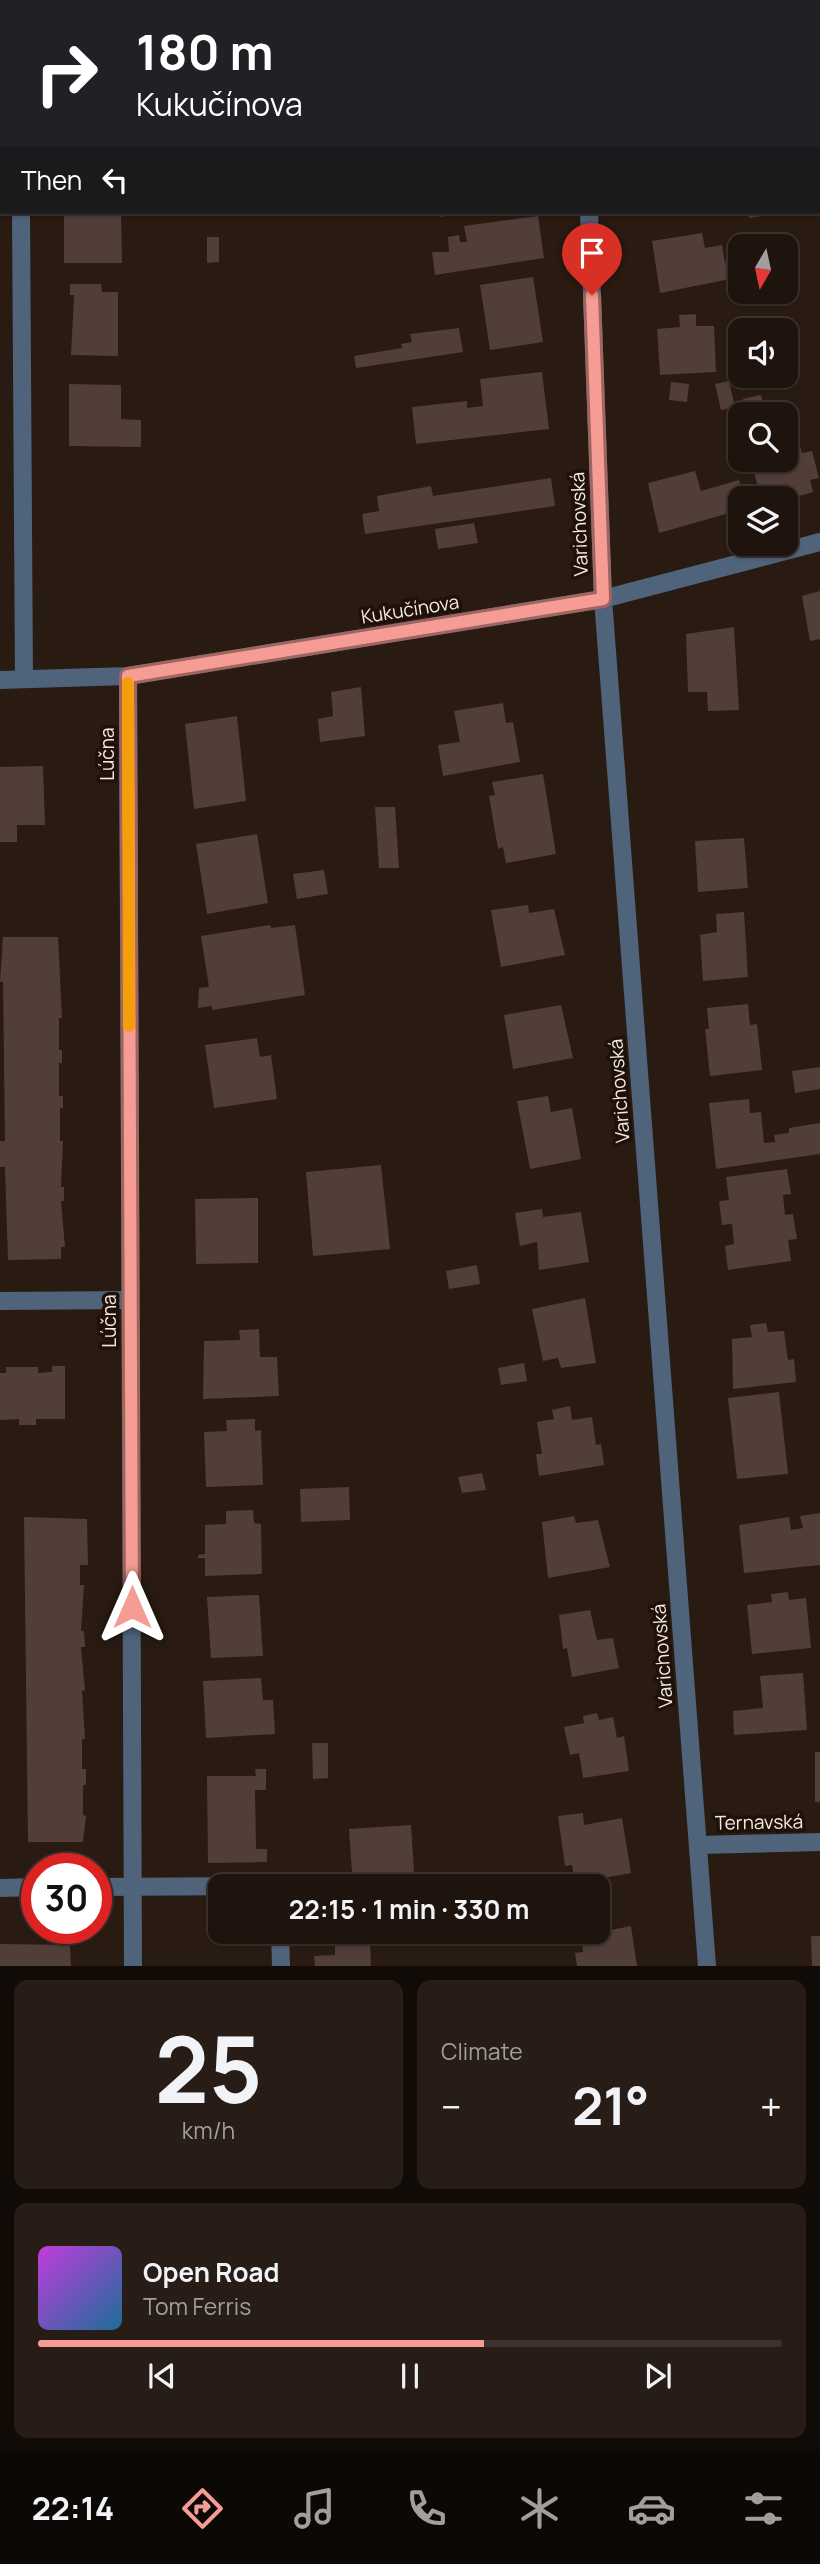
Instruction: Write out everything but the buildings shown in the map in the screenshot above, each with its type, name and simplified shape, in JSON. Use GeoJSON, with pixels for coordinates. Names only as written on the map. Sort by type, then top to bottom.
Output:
{"type":"FeatureCollection","features":[{"type":"Feature","properties":{"kind":"street"},"geometry":{"type":"LineString","coordinates":[[21,214],[24,679]]}},
{"type":"Feature","properties":{"kind":"street","name":"Varichovská"},"geometry":{"type":"LineString","coordinates":[[589,214],[603,599],[707,1965]]}},
{"type":"Feature","properties":{"kind":"street","name":"Kukučínova"},"geometry":{"type":"LineString","coordinates":[[0,680],[128,676],[603,599],[820,542]]}},
{"type":"Feature","properties":{"kind":"street","name":"Lúčna"},"geometry":{"type":"LineString","coordinates":[[128,676],[133,1965]]}},
{"type":"Feature","properties":{"kind":"street"},"geometry":{"type":"LineString","coordinates":[[0,1301],[130,1300]]}},
{"type":"Feature","properties":{"kind":"street","name":"Ternavská"},"geometry":{"type":"LineString","coordinates":[[698,1845],[820,1842]]}},
{"type":"Feature","properties":{"kind":"street"},"geometry":{"type":"LineString","coordinates":[[112,1887],[208,1886]]}},
{"type":"Feature","properties":{"kind":"street"},"geometry":{"type":"LineString","coordinates":[[0,1888],[21,1887]]}},
{"type":"Feature","properties":{"kind":"street"},"geometry":{"type":"LineString","coordinates":[[280,1944],[281,1965]]}},
{"type":"Feature","properties":{"kind":"slow traffic"},"geometry":{"type":"LineString","coordinates":[[128,683],[129,1026]]}},
{"type":"Feature","properties":{"kind":"route"},"geometry":{"type":"LineString","coordinates":[[132,1607],[128,676],[603,599],[592,295]]}}]}
